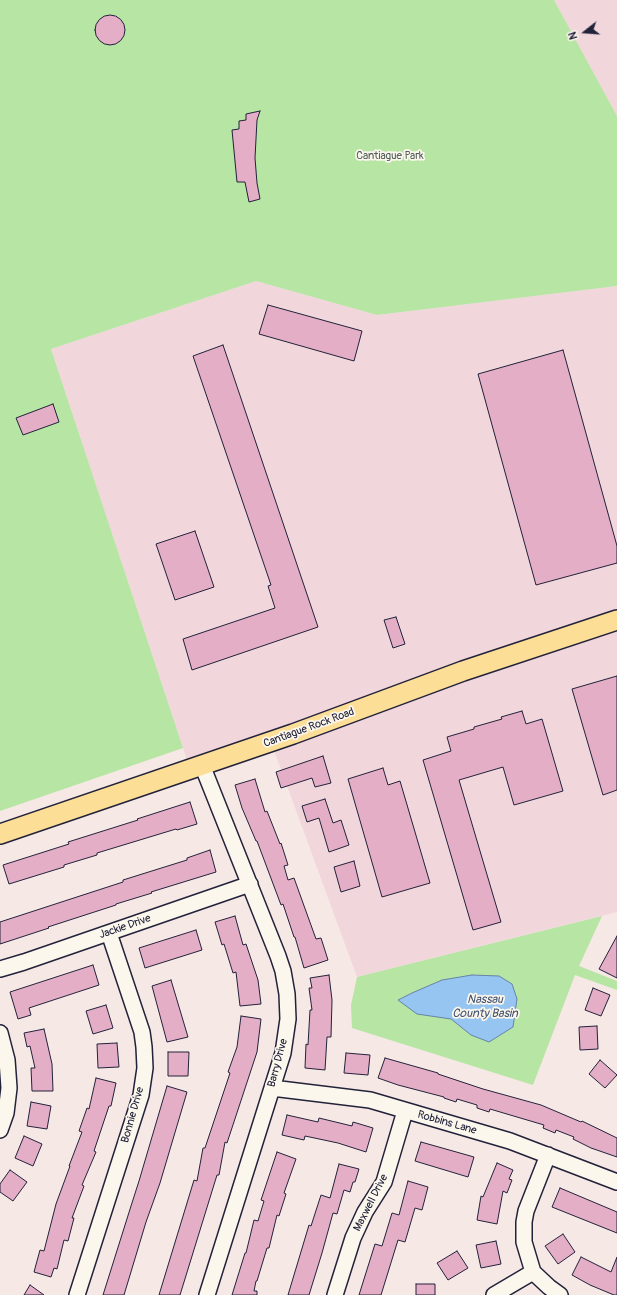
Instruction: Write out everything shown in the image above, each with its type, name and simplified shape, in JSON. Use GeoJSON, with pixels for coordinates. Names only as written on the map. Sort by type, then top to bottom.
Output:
{"type":"FeatureCollection","features":[{"type":"Feature","properties":{"kind":"main road","name":"Cantiague Rock Road"},"geometry":{"type":"LineString","coordinates":[[0,834],[293,734],[463,672],[617,620]]}},
{"type":"Feature","properties":{"kind":"street","name":"Barry Drive"},"geometry":{"type":"LineString","coordinates":[[202,765],[278,956],[283,971],[287,994],[288,1019],[283,1053],[207,1295]]}},
{"type":"Feature","properties":{"kind":"street","name":"Jackie Drive"},"geometry":{"type":"LineString","coordinates":[[0,969],[250,884]]}},
{"type":"Feature","properties":{"kind":"street","name":"Bonnie Drive"},"geometry":{"type":"LineString","coordinates":[[77,1295],[141,1095],[145,1068],[142,1032],[109,933]]}},
{"type":"Feature","properties":{"kind":"street"},"geometry":{"type":"LineString","coordinates":[[0,1033],[7,1060],[9,1088],[6,1113],[0,1130]]}},
{"type":"Feature","properties":{"kind":"street","name":"Robbins Lane"},"geometry":{"type":"LineString","coordinates":[[272,1088],[370,1100],[510,1141],[617,1182]]}},
{"type":"Feature","properties":{"kind":"street","name":"Maxwell Drive"},"geometry":{"type":"LineString","coordinates":[[335,1295],[353,1238],[364,1212],[384,1182],[405,1111]]}},
{"type":"Feature","properties":{"kind":"street"},"geometry":{"type":"LineString","coordinates":[[548,1155],[526,1210],[524,1222],[524,1242],[533,1272],[560,1295]]}},
{"type":"Feature","properties":{"kind":"street"},"geometry":{"type":"LineString","coordinates":[[494,1295],[533,1272]]}},
{"type":"Feature","properties":{"kind":"shaded area"},"geometry":{"type":"Polygon","coordinates":[[[554,0],[617,0],[617,116],[554,0]]]}},
{"type":"Feature","properties":{"kind":"shaded area"},"geometry":{"type":"Polygon","coordinates":[[[256,281],[377,315],[617,286],[617,912],[357,977],[268,734],[187,760],[51,349],[256,281]]]}},
{"type":"Feature","properties":{"kind":"green space","name":"Cantiague Park"},"geometry":{"type":"Polygon","coordinates":[[[0,0],[554,0],[617,116],[617,286],[377,315],[256,281],[51,349],[183,748],[0,811],[0,0]]]}},
{"type":"Feature","properties":{"kind":"green space"},"geometry":{"type":"Polygon","coordinates":[[[602,916],[579,966],[617,981],[617,990],[575,975],[533,1085],[352,1028],[351,1005],[357,977],[602,916]]]}},
{"type":"Feature","properties":{"kind":"water","name":"Nassau County Basin"},"geometry":{"type":"Polygon","coordinates":[[[472,975],[499,976],[512,984],[517,999],[513,1027],[489,1042],[471,1035],[451,1019],[417,1014],[398,1000],[442,980],[472,975]]]}},
{"type":"Feature","properties":{"kind":"building"},"geometry":{"type":"Polygon","coordinates":[[[110,15],[121,19],[125,30],[121,41],[110,45],[99,41],[95,30],[99,19],[110,15]]]}},
{"type":"Feature","properties":{"kind":"building"},"geometry":{"type":"Polygon","coordinates":[[[260,111],[257,120],[255,158],[260,199],[249,202],[245,182],[237,182],[232,130],[239,129],[239,121],[246,120],[246,114],[260,111]]]}},
{"type":"Feature","properties":{"kind":"building"},"geometry":{"type":"Polygon","coordinates":[[[268,305],[362,331],[354,361],[259,334],[268,305]]]}},
{"type":"Feature","properties":{"kind":"building"},"geometry":{"type":"Polygon","coordinates":[[[223,345],[318,627],[192,670],[183,639],[275,608],[268,586],[271,585],[193,356],[223,345]]]}},
{"type":"Feature","properties":{"kind":"building"},"geometry":{"type":"Polygon","coordinates":[[[563,350],[617,546],[617,563],[536,585],[478,374],[563,350]]]}},
{"type":"Feature","properties":{"kind":"building"},"geometry":{"type":"Polygon","coordinates":[[[53,404],[59,422],[23,435],[16,418],[53,404]]]}},
{"type":"Feature","properties":{"kind":"building"},"geometry":{"type":"Polygon","coordinates":[[[195,531],[214,587],[175,600],[156,544],[195,531]]]}},
{"type":"Feature","properties":{"kind":"building"},"geometry":{"type":"Polygon","coordinates":[[[396,617],[405,644],[393,648],[384,620],[396,617]]]}},
{"type":"Feature","properties":{"kind":"building"},"geometry":{"type":"Polygon","coordinates":[[[617,676],[617,790],[603,795],[572,689],[617,676]]]}},
{"type":"Feature","properties":{"kind":"building"},"geometry":{"type":"Polygon","coordinates":[[[522,711],[526,724],[542,719],[563,791],[514,805],[503,767],[459,780],[501,922],[473,930],[423,760],[451,751],[447,737],[474,729],[474,727],[502,719],[501,717],[522,711]]]}},
{"type":"Feature","properties":{"kind":"building"},"geometry":{"type":"Polygon","coordinates":[[[323,756],[331,783],[315,787],[312,778],[281,788],[276,772],[323,756]]]}},
{"type":"Feature","properties":{"kind":"building"},"geometry":{"type":"Polygon","coordinates":[[[383,768],[388,785],[400,781],[430,883],[382,897],[348,779],[383,768]]]}},
{"type":"Feature","properties":{"kind":"building"},"geometry":{"type":"Polygon","coordinates":[[[255,779],[265,812],[267,811],[280,844],[281,843],[288,865],[284,866],[288,880],[294,878],[316,939],[321,938],[328,960],[304,968],[283,904],[281,905],[257,841],[242,808],[235,785],[255,779]]]}},
{"type":"Feature","properties":{"kind":"building"},"geometry":{"type":"Polygon","coordinates":[[[325,799],[333,823],[341,820],[349,845],[329,852],[319,818],[307,822],[302,806],[325,799]]]}},
{"type":"Feature","properties":{"kind":"building"},"geometry":{"type":"Polygon","coordinates":[[[190,802],[197,824],[97,853],[97,855],[64,865],[64,867],[9,884],[3,865],[190,802]]]}},
{"type":"Feature","properties":{"kind":"building"},"geometry":{"type":"Polygon","coordinates":[[[210,850],[216,872],[151,892],[152,893],[0,944],[0,922],[123,882],[123,880],[187,860],[187,858],[210,850]]]}},
{"type":"Feature","properties":{"kind":"building"},"geometry":{"type":"Polygon","coordinates":[[[354,861],[360,886],[341,892],[334,867],[354,861]]]}},
{"type":"Feature","properties":{"kind":"building"},"geometry":{"type":"Polygon","coordinates":[[[235,916],[243,945],[246,944],[258,980],[261,1004],[240,1006],[236,972],[233,973],[215,922],[235,916]]]}},
{"type":"Feature","properties":{"kind":"building"},"geometry":{"type":"Polygon","coordinates":[[[196,930],[202,950],[145,968],[139,948],[196,930]]]}},
{"type":"Feature","properties":{"kind":"building"},"geometry":{"type":"Polygon","coordinates":[[[617,936],[617,978],[599,969],[617,936]]]}},
{"type":"Feature","properties":{"kind":"building"},"geometry":{"type":"Polygon","coordinates":[[[93,965],[99,985],[29,1008],[31,1015],[18,1019],[10,992],[93,965]]]}},
{"type":"Feature","properties":{"kind":"building"},"geometry":{"type":"Polygon","coordinates":[[[329,975],[332,1000],[331,1037],[327,1037],[325,1070],[305,1068],[310,1010],[312,1010],[309,988],[312,988],[310,978],[329,975]]]}},
{"type":"Feature","properties":{"kind":"building"},"geometry":{"type":"Polygon","coordinates":[[[171,980],[188,1037],[167,1042],[152,986],[171,980]]]}},
{"type":"Feature","properties":{"kind":"building"},"geometry":{"type":"Polygon","coordinates":[[[593,988],[610,995],[601,1016],[585,1010],[593,988]]]}},
{"type":"Feature","properties":{"kind":"building"},"geometry":{"type":"Polygon","coordinates":[[[106,1005],[113,1028],[93,1034],[86,1011],[106,1005]]]}},
{"type":"Feature","properties":{"kind":"building"},"geometry":{"type":"Polygon","coordinates":[[[241,1016],[261,1019],[257,1052],[227,1143],[225,1142],[219,1175],[217,1175],[180,1295],[159,1295],[194,1180],[197,1181],[203,1148],[205,1148],[230,1073],[228,1072],[237,1047],[241,1016]]]}},
{"type":"Feature","properties":{"kind":"building"},"geometry":{"type":"Polygon","coordinates":[[[597,1026],[598,1049],[580,1050],[579,1027],[597,1026]]]}},
{"type":"Feature","properties":{"kind":"building"},"geometry":{"type":"Polygon","coordinates":[[[44,1029],[52,1064],[53,1091],[32,1091],[31,1068],[35,1068],[30,1046],[27,1047],[24,1033],[44,1029]]]}},
{"type":"Feature","properties":{"kind":"building"},"geometry":{"type":"Polygon","coordinates":[[[117,1043],[119,1067],[98,1068],[97,1044],[117,1043]]]}},
{"type":"Feature","properties":{"kind":"building"},"geometry":{"type":"Polygon","coordinates":[[[168,1052],[189,1052],[188,1076],[168,1076],[168,1052]]]}},
{"type":"Feature","properties":{"kind":"building"},"geometry":{"type":"Polygon","coordinates":[[[346,1053],[370,1055],[368,1075],[344,1073],[346,1053]]]}},
{"type":"Feature","properties":{"kind":"building"},"geometry":{"type":"Polygon","coordinates":[[[385,1058],[438,1073],[483,1089],[541,1105],[581,1122],[582,1121],[617,1138],[617,1157],[591,1148],[573,1139],[574,1137],[556,1130],[555,1133],[543,1128],[544,1125],[490,1109],[489,1112],[477,1108],[477,1105],[457,1099],[456,1102],[444,1097],[378,1078],[385,1058]]]}},
{"type":"Feature","properties":{"kind":"building"},"geometry":{"type":"Polygon","coordinates":[[[600,1060],[617,1075],[605,1088],[589,1074],[600,1060]]]}},
{"type":"Feature","properties":{"kind":"building"},"geometry":{"type":"Polygon","coordinates":[[[96,1078],[116,1083],[111,1106],[109,1106],[94,1151],[96,1152],[82,1185],[84,1186],[72,1218],[74,1218],[68,1241],[64,1240],[57,1269],[54,1268],[51,1277],[34,1272],[40,1250],[44,1251],[56,1204],[82,1132],[79,1131],[87,1108],[89,1109],[96,1078]]]}},
{"type":"Feature","properties":{"kind":"building"},"geometry":{"type":"Polygon","coordinates":[[[167,1086],[187,1092],[160,1183],[146,1222],[124,1295],[103,1295],[139,1181],[167,1086]]]}},
{"type":"Feature","properties":{"kind":"building"},"geometry":{"type":"Polygon","coordinates":[[[31,1102],[51,1106],[47,1129],[27,1126],[31,1102]]]}},
{"type":"Feature","properties":{"kind":"building"},"geometry":{"type":"Polygon","coordinates":[[[287,1115],[318,1122],[319,1118],[352,1126],[353,1122],[373,1128],[366,1152],[338,1143],[305,1136],[304,1140],[282,1135],[287,1115]]]}},
{"type":"Feature","properties":{"kind":"building"},"geometry":{"type":"Polygon","coordinates":[[[24,1136],[42,1144],[33,1166],[15,1158],[24,1136]]]}},
{"type":"Feature","properties":{"kind":"building"},"geometry":{"type":"Polygon","coordinates":[[[421,1142],[474,1157],[468,1177],[415,1161],[421,1142]]]}},
{"type":"Feature","properties":{"kind":"building"},"geometry":{"type":"Polygon","coordinates":[[[277,1152],[296,1159],[284,1193],[286,1194],[279,1216],[277,1215],[269,1248],[267,1248],[256,1281],[254,1291],[257,1291],[257,1295],[232,1295],[246,1253],[254,1220],[258,1221],[264,1201],[261,1200],[277,1152]]]}},
{"type":"Feature","properties":{"kind":"building"},"geometry":{"type":"Polygon","coordinates":[[[497,1163],[513,1170],[509,1179],[512,1180],[507,1193],[503,1191],[497,1224],[477,1220],[481,1196],[483,1197],[497,1163]]]}},
{"type":"Feature","properties":{"kind":"building"},"geometry":{"type":"Polygon","coordinates":[[[339,1164],[359,1169],[355,1182],[353,1182],[350,1192],[344,1190],[337,1214],[333,1213],[309,1295],[288,1295],[309,1225],[311,1226],[321,1195],[330,1198],[339,1164]]]}},
{"type":"Feature","properties":{"kind":"building"},"geometry":{"type":"Polygon","coordinates":[[[10,1170],[27,1182],[13,1201],[0,1192],[0,1184],[10,1170]]]}},
{"type":"Feature","properties":{"kind":"building"},"geometry":{"type":"Polygon","coordinates":[[[408,1181],[428,1187],[422,1210],[415,1208],[405,1242],[398,1240],[381,1295],[359,1295],[375,1244],[382,1246],[392,1213],[399,1215],[408,1181]]]}},
{"type":"Feature","properties":{"kind":"building"},"geometry":{"type":"Polygon","coordinates":[[[560,1188],[617,1212],[617,1233],[552,1207],[560,1188]]]}},
{"type":"Feature","properties":{"kind":"building"},"geometry":{"type":"Polygon","coordinates":[[[563,1234],[575,1252],[558,1264],[545,1246],[563,1234]]]}},
{"type":"Feature","properties":{"kind":"building"},"geometry":{"type":"Polygon","coordinates":[[[496,1241],[501,1264],[481,1268],[476,1245],[496,1241]]]}},
{"type":"Feature","properties":{"kind":"building"},"geometry":{"type":"Polygon","coordinates":[[[457,1251],[468,1268],[448,1280],[437,1263],[457,1251]]]}},
{"type":"Feature","properties":{"kind":"building"},"geometry":{"type":"Polygon","coordinates":[[[581,1257],[611,1272],[617,1257],[617,1295],[590,1285],[572,1275],[581,1257]]]}},
{"type":"Feature","properties":{"kind":"building"},"geometry":{"type":"Polygon","coordinates":[[[416,1284],[435,1284],[435,1295],[416,1295],[416,1284]]]}},
{"type":"Feature","properties":{"kind":"building"},"geometry":{"type":"Polygon","coordinates":[[[30,1285],[44,1295],[24,1295],[30,1285]]]}}]}
